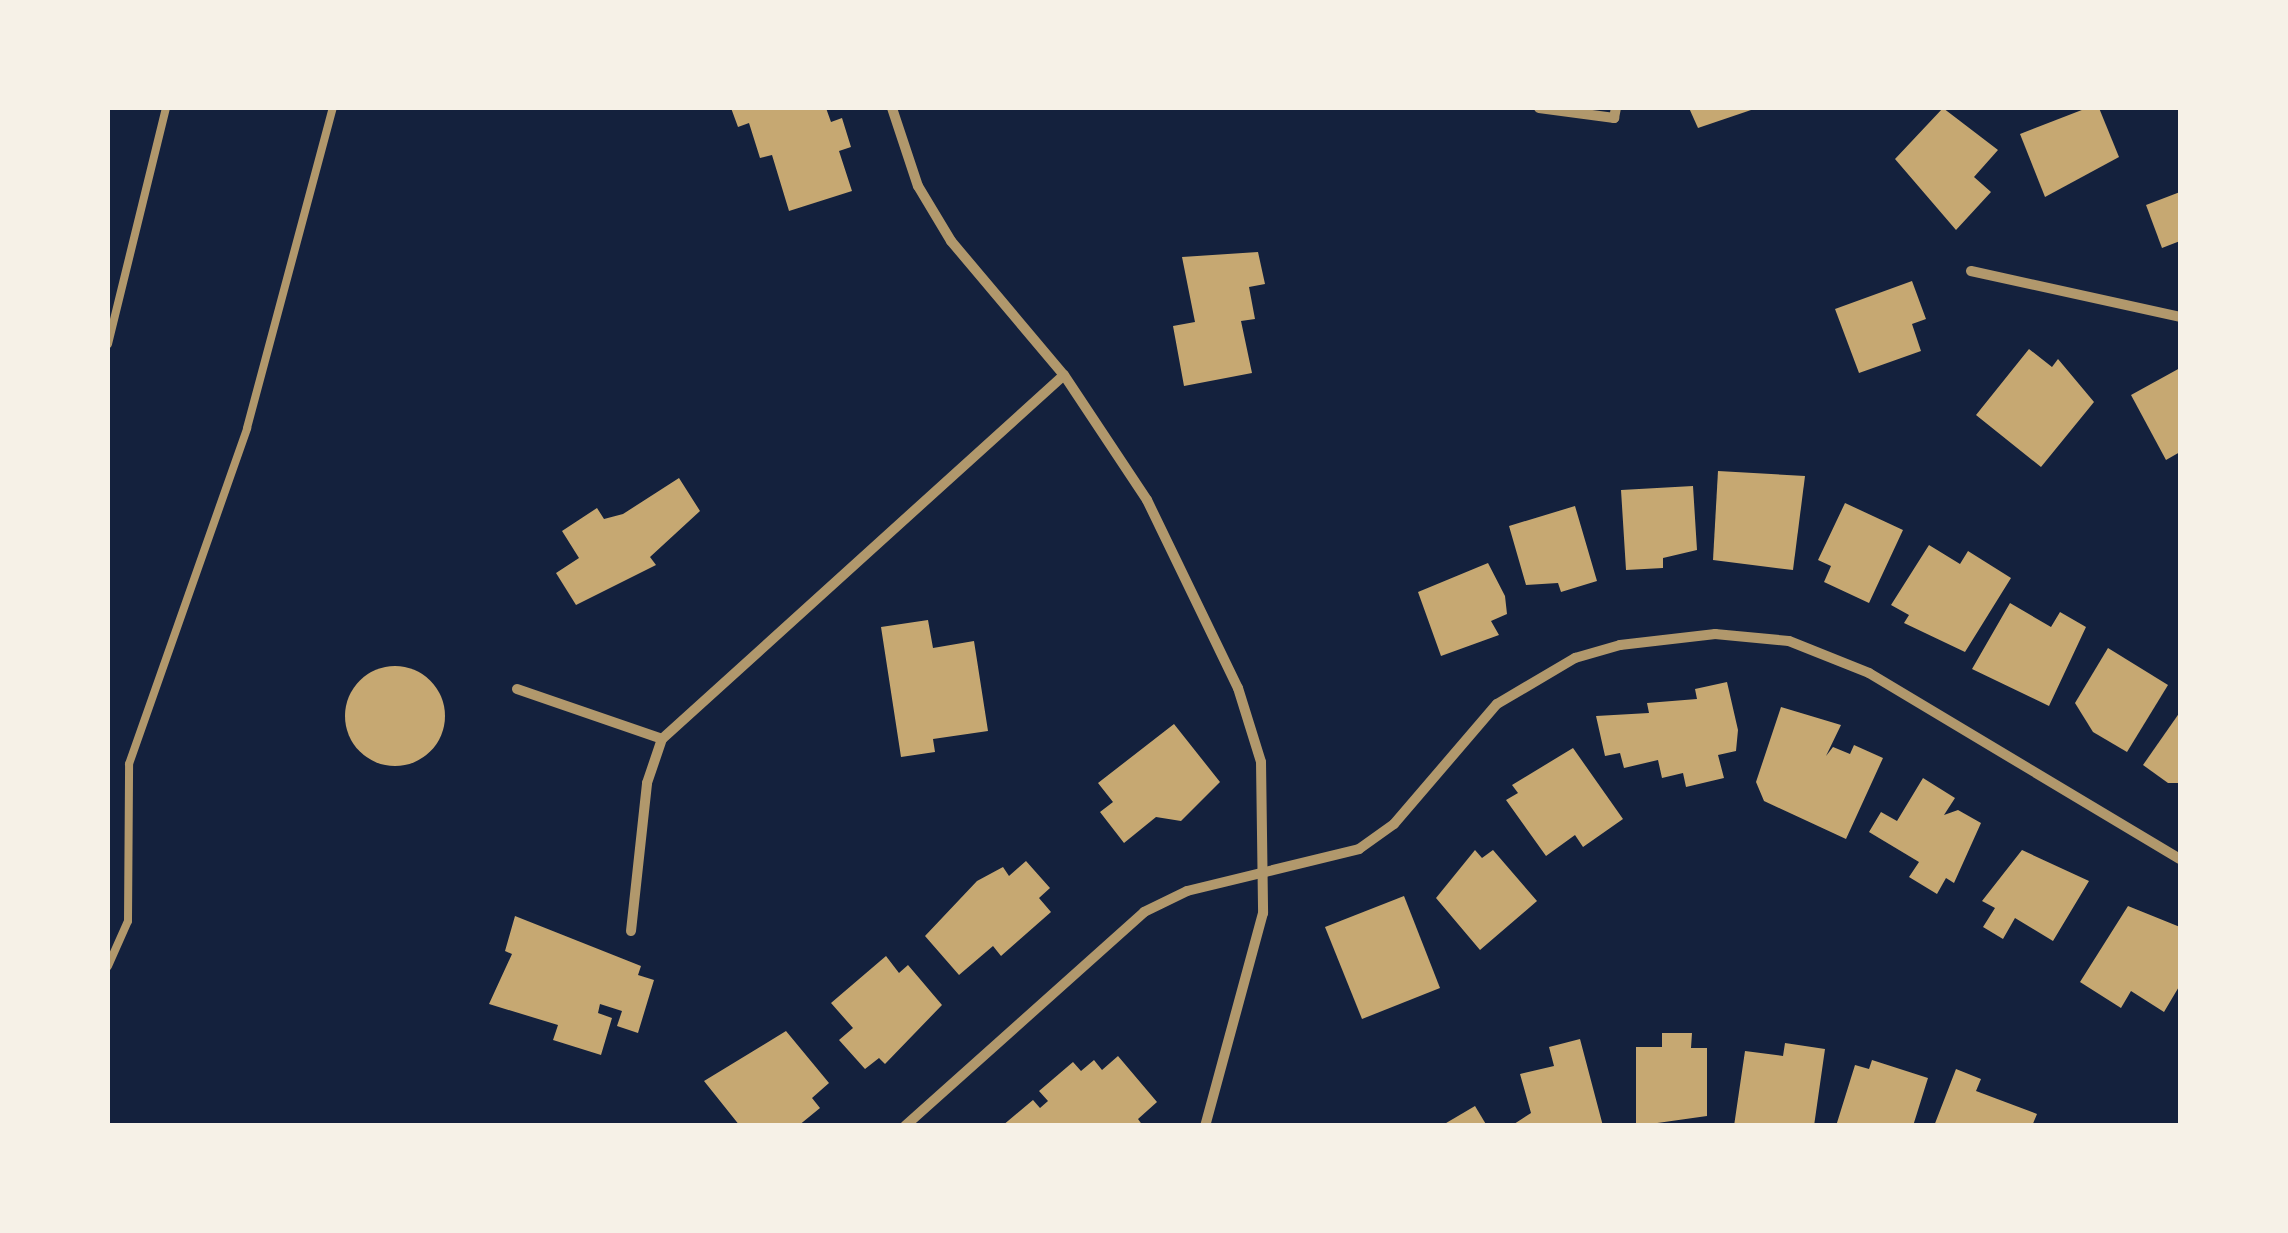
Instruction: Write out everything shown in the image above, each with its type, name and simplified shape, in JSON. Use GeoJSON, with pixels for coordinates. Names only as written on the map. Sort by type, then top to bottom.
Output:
{"type":"FeatureCollection","features":[{"type":"Feature","properties":{"kind":"street"},"geometry":{"type":"LineString","coordinates":[[892,108],[918,186],[951,241],[1064,376],[1147,500],[1238,688],[1261,762],[1263,913],[1206,1126]]}},
{"type":"Feature","properties":{"kind":"street"},"geometry":{"type":"LineString","coordinates":[[1539,108],[1614,118],[1616,108]]}},
{"type":"Feature","properties":{"kind":"street"},"geometry":{"type":"LineString","coordinates":[[1971,272],[2180,317]]}},
{"type":"Feature","properties":{"kind":"street"},"geometry":{"type":"LineString","coordinates":[[630,932],[647,783],[662,739],[1064,376]]}},
{"type":"Feature","properties":{"kind":"street"},"geometry":{"type":"LineString","coordinates":[[905,1126],[1144,912],[1260,872],[1358,850],[1394,824],[1461,739],[1537,677],[1620,645],[1715,634],[1789,642],[1869,672],[2180,859]]}},
{"type":"Feature","properties":{"kind":"street"},"geometry":{"type":"LineString","coordinates":[[518,689],[662,739]]}},
{"type":"Feature","properties":{"kind":"lane"},"geometry":{"type":"LineString","coordinates":[[108,344],[166,108]]}},
{"type":"Feature","properties":{"kind":"lane"},"geometry":{"type":"LineString","coordinates":[[108,966],[128,921],[129,764],[247,428],[333,108]]}},
{"type":"Feature","properties":{"kind":"building"},"geometry":{"type":"Polygon","coordinates":[[[731,108],[826,108],[831,122],[842,118],[851,147],[839,151],[852,191],[789,211],[772,155],[760,158],[749,123],[738,127],[731,108]]]}},
{"type":"Feature","properties":{"kind":"building"},"geometry":{"type":"Polygon","coordinates":[[[1689,108],[1757,108],[1698,128],[1689,108]]]}},
{"type":"Feature","properties":{"kind":"building"},"geometry":{"type":"Polygon","coordinates":[[[1943,108],[1998,150],[1974,177],[1991,192],[1956,230],[1895,159],[1943,108]]]}},
{"type":"Feature","properties":{"kind":"building"},"geometry":{"type":"Polygon","coordinates":[[[2087,108],[2099,108],[2119,157],[2045,197],[2020,134],[2087,108]]]}},
{"type":"Feature","properties":{"kind":"building"},"geometry":{"type":"Polygon","coordinates":[[[2180,192],[2180,241],[2162,248],[2146,205],[2180,192]]]}},
{"type":"Feature","properties":{"kind":"building"},"geometry":{"type":"Polygon","coordinates":[[[1258,252],[1265,284],[1249,287],[1255,319],[1241,321],[1252,373],[1184,386],[1173,326],[1195,322],[1182,257],[1258,252]]]}},
{"type":"Feature","properties":{"kind":"building"},"geometry":{"type":"Polygon","coordinates":[[[1912,281],[1926,319],[1912,324],[1921,351],[1859,373],[1835,309],[1912,281]]]}},
{"type":"Feature","properties":{"kind":"building"},"geometry":{"type":"Polygon","coordinates":[[[2029,349],[2052,367],[2058,359],[2094,402],[2041,467],[1976,415],[2029,349]]]}},
{"type":"Feature","properties":{"kind":"building"},"geometry":{"type":"Polygon","coordinates":[[[2180,368],[2180,452],[2166,460],[2131,395],[2180,368]]]}},
{"type":"Feature","properties":{"kind":"building"},"geometry":{"type":"Polygon","coordinates":[[[1718,471],[1805,476],[1793,570],[1713,560],[1718,471]]]}},
{"type":"Feature","properties":{"kind":"building"},"geometry":{"type":"Polygon","coordinates":[[[679,478],[700,511],[650,557],[656,565],[576,605],[556,573],[579,558],[562,531],[597,508],[604,519],[623,514],[679,478]]]}},
{"type":"Feature","properties":{"kind":"building"},"geometry":{"type":"Polygon","coordinates":[[[1693,486],[1697,550],[1663,558],[1663,568],[1626,570],[1621,490],[1693,486]]]}},
{"type":"Feature","properties":{"kind":"building"},"geometry":{"type":"Polygon","coordinates":[[[1845,503],[1903,530],[1869,603],[1824,582],[1831,566],[1818,560],[1845,503]]]}},
{"type":"Feature","properties":{"kind":"building"},"geometry":{"type":"Polygon","coordinates":[[[1575,506],[1597,581],[1561,592],[1558,583],[1526,585],[1509,526],[1575,506]]]}},
{"type":"Feature","properties":{"kind":"building"},"geometry":{"type":"Polygon","coordinates":[[[1929,545],[1960,564],[1968,551],[2011,578],[1965,652],[1904,623],[1909,615],[1891,605],[1929,545]]]}},
{"type":"Feature","properties":{"kind":"building"},"geometry":{"type":"Polygon","coordinates":[[[1488,563],[1505,596],[1507,614],[1491,621],[1499,635],[1441,656],[1418,592],[1488,563]]]}},
{"type":"Feature","properties":{"kind":"building"},"geometry":{"type":"Polygon","coordinates":[[[2010,603],[2051,627],[2060,612],[2086,627],[2049,706],[1972,669],[2010,603]]]}},
{"type":"Feature","properties":{"kind":"building"},"geometry":{"type":"Polygon","coordinates":[[[928,620],[933,648],[974,641],[988,731],[933,739],[935,752],[901,757],[881,627],[928,620]]]}},
{"type":"Feature","properties":{"kind":"building"},"geometry":{"type":"Polygon","coordinates":[[[2108,648],[2168,685],[2127,752],[2093,732],[2075,703],[2108,648]]]}},
{"type":"Feature","properties":{"kind":"building"},"geometry":{"type":"Polygon","coordinates":[[[395,666],[414,669],[431,680],[442,697],[442,735],[431,752],[414,763],[395,766],[376,763],[359,752],[348,735],[345,716],[348,697],[359,680],[376,669],[395,666]]]}},
{"type":"Feature","properties":{"kind":"building"},"geometry":{"type":"Polygon","coordinates":[[[1727,682],[1738,730],[1736,751],[1718,755],[1724,778],[1686,787],[1683,773],[1662,778],[1658,760],[1624,768],[1620,753],[1605,756],[1596,716],[1649,713],[1647,703],[1697,699],[1695,689],[1727,682]]]}},
{"type":"Feature","properties":{"kind":"building"},"geometry":{"type":"Polygon","coordinates":[[[1781,707],[1841,725],[1826,756],[1833,747],[1850,754],[1854,745],[1883,758],[1846,839],[1764,801],[1756,782],[1781,707]]]}},
{"type":"Feature","properties":{"kind":"building"},"geometry":{"type":"Polygon","coordinates":[[[2180,712],[2180,783],[2168,783],[2143,765],[2180,712]]]}},
{"type":"Feature","properties":{"kind":"building"},"geometry":{"type":"Polygon","coordinates":[[[1174,724],[1220,782],[1181,821],[1156,817],[1124,843],[1100,812],[1113,802],[1098,783],[1174,724]]]}},
{"type":"Feature","properties":{"kind":"building"},"geometry":{"type":"Polygon","coordinates":[[[1573,748],[1623,819],[1583,847],[1575,835],[1546,856],[1506,800],[1518,793],[1512,785],[1573,748]]]}},
{"type":"Feature","properties":{"kind":"building"},"geometry":{"type":"Polygon","coordinates":[[[1923,778],[1955,798],[1944,815],[1958,810],[1981,823],[1954,883],[1946,878],[1937,894],[1909,877],[1919,862],[1869,832],[1881,812],[1897,821],[1923,778]]]}},
{"type":"Feature","properties":{"kind":"building"},"geometry":{"type":"Polygon","coordinates":[[[1475,850],[1482,858],[1493,850],[1537,901],[1480,950],[1436,898],[1475,850]]]}},
{"type":"Feature","properties":{"kind":"building"},"geometry":{"type":"Polygon","coordinates":[[[2022,850],[2089,881],[2053,941],[2015,918],[2003,939],[1983,927],[1995,908],[1982,901],[2022,850]]]}},
{"type":"Feature","properties":{"kind":"building"},"geometry":{"type":"Polygon","coordinates":[[[1026,861],[1050,888],[1039,898],[1051,912],[1001,956],[993,946],[959,975],[925,936],[977,881],[1003,867],[1009,876],[1026,861]]]}},
{"type":"Feature","properties":{"kind":"building"},"geometry":{"type":"Polygon","coordinates":[[[1404,896],[1440,988],[1362,1019],[1325,927],[1404,896]]]}},
{"type":"Feature","properties":{"kind":"building"},"geometry":{"type":"Polygon","coordinates":[[[2128,906],[2180,927],[2180,985],[2164,1012],[2131,991],[2121,1008],[2080,982],[2128,906]]]}},
{"type":"Feature","properties":{"kind":"building"},"geometry":{"type":"Polygon","coordinates":[[[515,916],[641,966],[638,975],[654,980],[638,1033],[617,1026],[622,1011],[600,1004],[598,1013],[612,1018],[601,1055],[553,1040],[558,1025],[489,1004],[512,954],[505,951],[515,916]]]}},
{"type":"Feature","properties":{"kind":"building"},"geometry":{"type":"Polygon","coordinates":[[[886,956],[899,973],[908,965],[942,1005],[885,1064],[879,1058],[865,1069],[839,1040],[853,1028],[831,1003],[886,956]]]}},
{"type":"Feature","properties":{"kind":"building"},"geometry":{"type":"Polygon","coordinates":[[[786,1031],[829,1083],[812,1098],[820,1108],[798,1126],[740,1126],[704,1081],[786,1031]]]}},
{"type":"Feature","properties":{"kind":"building"},"geometry":{"type":"Polygon","coordinates":[[[1662,1033],[1692,1033],[1691,1048],[1707,1048],[1707,1116],[1636,1126],[1636,1047],[1662,1047],[1662,1033]]]}},
{"type":"Feature","properties":{"kind":"building"},"geometry":{"type":"Polygon","coordinates":[[[1580,1039],[1603,1126],[1511,1126],[1531,1113],[1520,1074],[1554,1066],[1549,1047],[1580,1039]]]}},
{"type":"Feature","properties":{"kind":"building"},"geometry":{"type":"Polygon","coordinates":[[[1785,1043],[1825,1049],[1814,1126],[1734,1126],[1745,1051],[1783,1056],[1785,1043]]]}},
{"type":"Feature","properties":{"kind":"building"},"geometry":{"type":"Polygon","coordinates":[[[1118,1056],[1157,1102],[1138,1119],[1143,1126],[1002,1126],[1033,1100],[1040,1108],[1048,1101],[1039,1091],[1073,1062],[1081,1071],[1094,1060],[1102,1070],[1118,1056]]]}},
{"type":"Feature","properties":{"kind":"building"},"geometry":{"type":"Polygon","coordinates":[[[1872,1060],[1928,1078],[1913,1126],[1836,1126],[1855,1065],[1869,1069],[1872,1060]]]}},
{"type":"Feature","properties":{"kind":"building"},"geometry":{"type":"Polygon","coordinates":[[[1956,1069],[1981,1079],[1976,1091],[2037,1114],[2032,1126],[1934,1126],[1956,1069]]]}},
{"type":"Feature","properties":{"kind":"building"},"geometry":{"type":"Polygon","coordinates":[[[1475,1106],[1487,1126],[1441,1126],[1475,1106]]]}}]}
